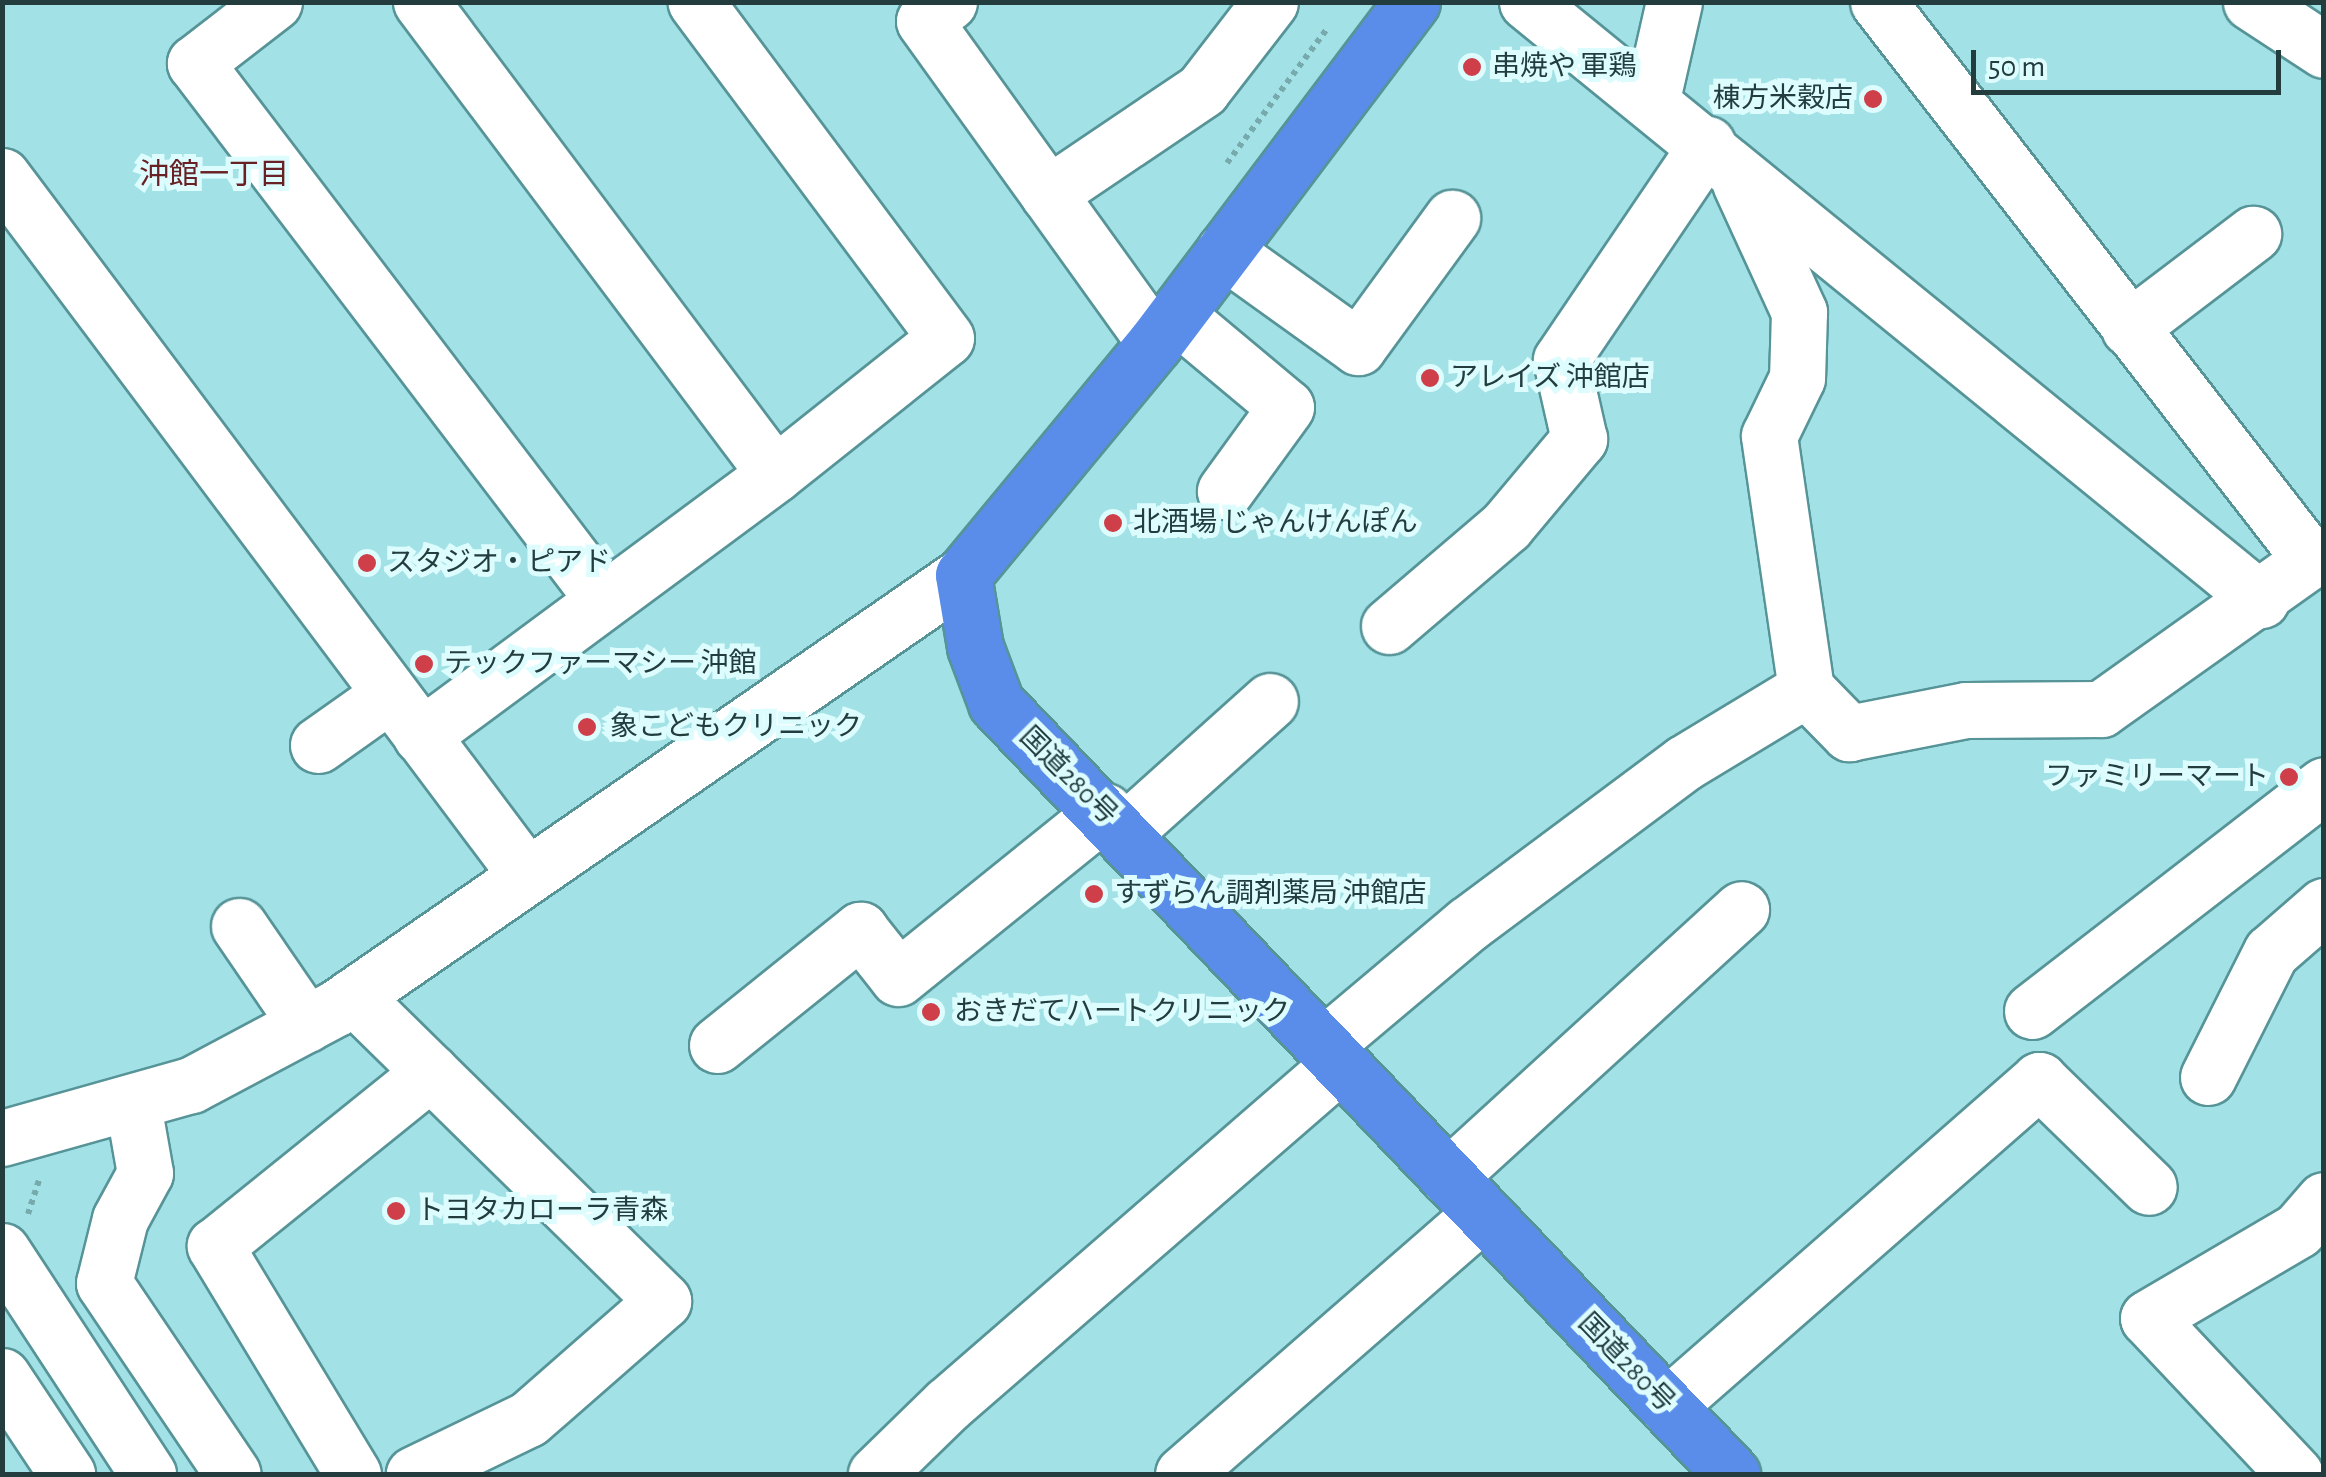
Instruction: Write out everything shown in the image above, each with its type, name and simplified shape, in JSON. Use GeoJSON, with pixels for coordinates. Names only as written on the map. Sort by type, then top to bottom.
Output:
{"type":"FeatureCollection","features":[{"type":"Feature","properties":{"kind":"highway"},"geometry":{"type":"LineString","coordinates":[[963,575],[1166,329],[1412,2]]}},
{"type":"Feature","properties":{"kind":"highway","name":"国道280号"},"geometry":{"type":"LineString","coordinates":[[963,575],[975,647],[996,703],[1115,822],[1732,1474]]}},
{"type":"Feature","properties":{"kind":"street"},"geometry":{"type":"LineString","coordinates":[[274,2],[195,63],[603,599]]}},
{"type":"Feature","properties":{"kind":"street"},"geometry":{"type":"LineString","coordinates":[[421,2],[774,474]]}},
{"type":"Feature","properties":{"kind":"street"},"geometry":{"type":"LineString","coordinates":[[318,745],[405,715],[603,599],[774,474],[946,338],[696,2]]}},
{"type":"Feature","properties":{"kind":"street"},"geometry":{"type":"LineString","coordinates":[[1048,194],[1202,90],[1270,2]]}},
{"type":"Feature","properties":{"kind":"street"},"geometry":{"type":"LineString","coordinates":[[1526,2],[1721,157],[2302,580]]}},
{"type":"Feature","properties":{"kind":"street"},"geometry":{"type":"LineString","coordinates":[[1652,99],[1674,2]]}},
{"type":"Feature","properties":{"kind":"street"},"geometry":{"type":"LineString","coordinates":[[2251,2],[2324,50]]}},
{"type":"Feature","properties":{"kind":"street"},"geometry":{"type":"LineString","coordinates":[[1892,6],[2129,328],[2302,580]]}},
{"type":"Feature","properties":{"kind":"street"},"geometry":{"type":"LineString","coordinates":[[927,9],[1048,194],[1166,329],[1286,407],[1225,492]]}},
{"type":"Feature","properties":{"kind":"street"},"geometry":{"type":"LineString","coordinates":[[1389,626],[1506,526],[1578,439],[1561,360],[1721,157]]}},
{"type":"Feature","properties":{"kind":"street"},"geometry":{"type":"LineString","coordinates":[[1721,157],[1799,312],[1797,378],[1769,436],[1806,689],[1848,733],[1966,710],[2101,709],[2302,580]]}},
{"type":"Feature","properties":{"kind":"street"},"geometry":{"type":"LineString","coordinates":[[2,176],[525,873]]}},
{"type":"Feature","properties":{"kind":"street"},"geometry":{"type":"LineString","coordinates":[[1224,251],[1358,347],[1452,218]]}},
{"type":"Feature","properties":{"kind":"street"},"geometry":{"type":"LineString","coordinates":[[2129,328],[2253,234]]}},
{"type":"Feature","properties":{"kind":"street"},"geometry":{"type":"LineString","coordinates":[[2,1138],[133,1105],[190,1085],[306,1024],[353,996],[525,873],[963,575]]}},
{"type":"Feature","properties":{"kind":"street"},"geometry":{"type":"LineString","coordinates":[[879,1473],[1332,1055],[1468,924],[1684,763],[1806,689]]}},
{"type":"Feature","properties":{"kind":"street"},"geometry":{"type":"LineString","coordinates":[[717,1045],[860,930],[898,978],[1115,822],[1270,701]]}},
{"type":"Feature","properties":{"kind":"street"},"geometry":{"type":"LineString","coordinates":[[2032,1012],[2324,786]]}},
{"type":"Feature","properties":{"kind":"street"},"geometry":{"type":"LineString","coordinates":[[2208,1077],[2270,952],[2324,906]]}},
{"type":"Feature","properties":{"kind":"street"},"geometry":{"type":"LineString","coordinates":[[1183,1474],[1465,1195],[1741,908]]}},
{"type":"Feature","properties":{"kind":"street"},"geometry":{"type":"LineString","coordinates":[[239,926],[306,1024]]}},
{"type":"Feature","properties":{"kind":"street"},"geometry":{"type":"LineString","coordinates":[[353,996],[662,1301],[528,1419],[414,1474]]}},
{"type":"Feature","properties":{"kind":"street"},"geometry":{"type":"LineString","coordinates":[[352,1474],[215,1246],[431,1072]]}},
{"type":"Feature","properties":{"kind":"street"},"geometry":{"type":"LineString","coordinates":[[1667,1406],[2039,1080],[2149,1187]]}},
{"type":"Feature","properties":{"kind":"street"},"geometry":{"type":"LineString","coordinates":[[133,1105],[145,1173],[120,1218],[104,1283],[234,1474]]}},
{"type":"Feature","properties":{"kind":"street"},"geometry":{"type":"LineString","coordinates":[[2295,1474],[2148,1318],[2298,1230],[2324,1200]]}},
{"type":"Feature","properties":{"kind":"street"},"geometry":{"type":"LineString","coordinates":[[2,1251],[148,1474]]}},
{"type":"Feature","properties":{"kind":"street"},"geometry":{"type":"LineString","coordinates":[[2,1376],[67,1474]]}},
{"type":"Feature","properties":{"kind":"place","name":"串焼や 軍鶏"},"geometry":{"type":"Point","coordinates":[1472,67]}},
{"type":"Feature","properties":{"kind":"place","name":"棟方米穀店"},"geometry":{"type":"Point","coordinates":[1873,99]}},
{"type":"Feature","properties":{"kind":"place","name":"アレイズ 沖館店"},"geometry":{"type":"Point","coordinates":[1430,378]}},
{"type":"Feature","properties":{"kind":"place","name":"北酒場 じゃんけんぽん"},"geometry":{"type":"Point","coordinates":[1113,523]}},
{"type":"Feature","properties":{"kind":"place","name":"スタジオ・ピアド"},"geometry":{"type":"Point","coordinates":[367,563]}},
{"type":"Feature","properties":{"kind":"place","name":"テックファーマシー 沖館"},"geometry":{"type":"Point","coordinates":[424,664]}},
{"type":"Feature","properties":{"kind":"place","name":"象こどもクリニック"},"geometry":{"type":"Point","coordinates":[587,727]}},
{"type":"Feature","properties":{"kind":"place","name":"ファミリーマート"},"geometry":{"type":"Point","coordinates":[2289,777]}},
{"type":"Feature","properties":{"kind":"place","name":"すずらん調剤薬局 沖館店"},"geometry":{"type":"Point","coordinates":[1094,894]}},
{"type":"Feature","properties":{"kind":"place","name":"おきだてハートクリニック"},"geometry":{"type":"Point","coordinates":[931,1012]}},
{"type":"Feature","properties":{"kind":"place","name":"トヨタカローラ青森"},"geometry":{"type":"Point","coordinates":[396,1211]}},
{"type":"Feature","properties":{"kind":"district","name":"沖館一丁目"},"geometry":{"type":"Point","coordinates":[214,175]}}]}
